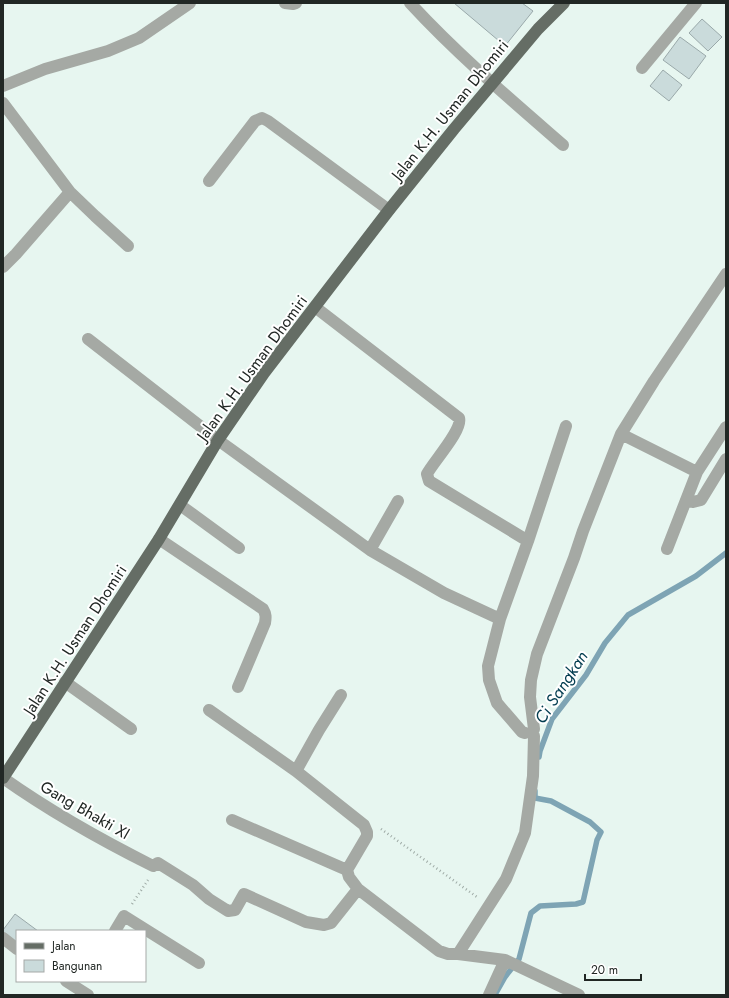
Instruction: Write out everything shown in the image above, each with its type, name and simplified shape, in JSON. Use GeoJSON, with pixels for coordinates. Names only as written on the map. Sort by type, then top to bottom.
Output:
{"type":"FeatureCollection","features":[{"type":"Feature","properties":{"kind":"main road","name":"Jalan K.H. Usman Dhomiri"},"geometry":{"type":"LineString","coordinates":[[3,778],[34,733],[159,539],[218,440],[264,373],[389,210],[491,84],[538,29],[564,3]]}},
{"type":"Feature","properties":{"kind":"street"},"geometry":{"type":"LineString","coordinates":[[3,86],[45,69],[108,51],[139,38],[190,3]]}},
{"type":"Feature","properties":{"kind":"street"},"geometry":{"type":"LineString","coordinates":[[285,3],[296,3]]}},
{"type":"Feature","properties":{"kind":"street"},"geometry":{"type":"LineString","coordinates":[[410,3],[434,30],[491,84],[563,144]]}},
{"type":"Feature","properties":{"kind":"street"},"geometry":{"type":"LineString","coordinates":[[642,68],[696,3]]}},
{"type":"Feature","properties":{"kind":"street"},"geometry":{"type":"LineString","coordinates":[[3,104],[70,192],[128,246]]}},
{"type":"Feature","properties":{"kind":"street"},"geometry":{"type":"LineString","coordinates":[[210,181],[255,121],[262,118],[389,210]]}},
{"type":"Feature","properties":{"kind":"street"},"geometry":{"type":"LineString","coordinates":[[3,267],[70,192]]}},
{"type":"Feature","properties":{"kind":"street"},"geometry":{"type":"LineString","coordinates":[[458,954],[506,878],[525,833],[532,776],[530,692],[537,654],[621,434],[654,381],[726,274]]}},
{"type":"Feature","properties":{"kind":"street"},"geometry":{"type":"LineString","coordinates":[[316,306],[459,418],[459,423],[455,432],[427,474],[429,481],[528,541]]}},
{"type":"Feature","properties":{"kind":"street"},"geometry":{"type":"LineString","coordinates":[[88,339],[218,440],[370,550],[444,593],[500,619]]}},
{"type":"Feature","properties":{"kind":"street"},"geometry":{"type":"LineString","coordinates":[[531,733],[522,732],[497,703],[489,680],[488,666],[500,619],[528,541],[566,426]]}},
{"type":"Feature","properties":{"kind":"street"},"geometry":{"type":"LineString","coordinates":[[667,549],[697,472],[726,427]]}},
{"type":"Feature","properties":{"kind":"street"},"geometry":{"type":"LineString","coordinates":[[621,434],[697,472]]}},
{"type":"Feature","properties":{"kind":"street"},"geometry":{"type":"LineString","coordinates":[[686,500],[693,502],[701,500],[726,459]]}},
{"type":"Feature","properties":{"kind":"street"},"geometry":{"type":"LineString","coordinates":[[370,550],[398,501]]}},
{"type":"Feature","properties":{"kind":"street"},"geometry":{"type":"LineString","coordinates":[[180,505],[240,548]]}},
{"type":"Feature","properties":{"kind":"street"},"geometry":{"type":"LineString","coordinates":[[159,539],[263,609],[265,612],[265,623],[238,687]]}},
{"type":"Feature","properties":{"kind":"street"},"geometry":{"type":"LineString","coordinates":[[66,682],[131,729]]}},
{"type":"Feature","properties":{"kind":"street"},"geometry":{"type":"LineString","coordinates":[[296,771],[341,695]]}},
{"type":"Feature","properties":{"kind":"street"},"geometry":{"type":"LineString","coordinates":[[209,710],[296,771],[364,825],[367,836],[347,870],[349,877],[358,889],[439,951],[448,954],[458,954],[513,964],[579,995]]}},
{"type":"Feature","properties":{"kind":"street","name":"Gang Bhakti XI"},"geometry":{"type":"LineString","coordinates":[[3,778],[34,800],[67,820],[153,866],[158,863],[172,871],[193,885],[209,899],[228,911],[235,910],[244,894],[248,894],[306,922],[324,925],[331,923],[358,889]]}},
{"type":"Feature","properties":{"kind":"street"},"geometry":{"type":"LineString","coordinates":[[232,820],[347,870]]}},
{"type":"Feature","properties":{"kind":"street"},"geometry":{"type":"LineString","coordinates":[[116,930],[124,916],[199,963]]}},
{"type":"Feature","properties":{"kind":"street"},"geometry":{"type":"LineString","coordinates":[[3,938],[16,948]]}},
{"type":"Feature","properties":{"kind":"street"},"geometry":{"type":"LineString","coordinates":[[489,995],[513,964]]}},
{"type":"Feature","properties":{"kind":"street"},"geometry":{"type":"LineString","coordinates":[[68,982],[83,988]]}},
{"type":"Feature","properties":{"kind":"path"},"geometry":{"type":"LineString","coordinates":[[366,828],[381,829],[489,905]]}},
{"type":"Feature","properties":{"kind":"path"},"geometry":{"type":"LineString","coordinates":[[124,916],[148,880],[153,866]]}},
{"type":"Feature","properties":{"kind":"building"},"geometry":{"type":"Polygon","coordinates":[[[454,3],[522,3],[533,11],[505,46],[454,3]]]}},
{"type":"Feature","properties":{"kind":"building"},"geometry":{"type":"Polygon","coordinates":[[[702,19],[722,37],[708,51],[689,33],[702,19]]]}},
{"type":"Feature","properties":{"kind":"building"},"geometry":{"type":"Polygon","coordinates":[[[680,37],[706,56],[689,79],[663,60],[680,37]]]}},
{"type":"Feature","properties":{"kind":"building"},"geometry":{"type":"Polygon","coordinates":[[[663,70],[682,85],[669,101],[650,86],[663,70]]]}},
{"type":"Feature","properties":{"kind":"building"},"geometry":{"type":"Polygon","coordinates":[[[15,914],[37,930],[16,930],[16,944],[3,935],[3,930],[15,914]]]}},
{"type":"Feature","properties":{"kind":"waterway","name":"Ci Sangkan"},"geometry":{"type":"LineString","coordinates":[[539,757],[552,719],[586,675],[605,643],[628,615],[696,576],[726,553]]}},
{"type":"Feature","properties":{"kind":"waterway","name":"Ci Sangkan"},"geometry":{"type":"LineString","coordinates":[[496,993],[505,977],[519,959],[531,913],[540,906],[576,904],[583,902],[597,840],[601,832],[590,822],[551,801],[535,798],[535,791]]}}]}
